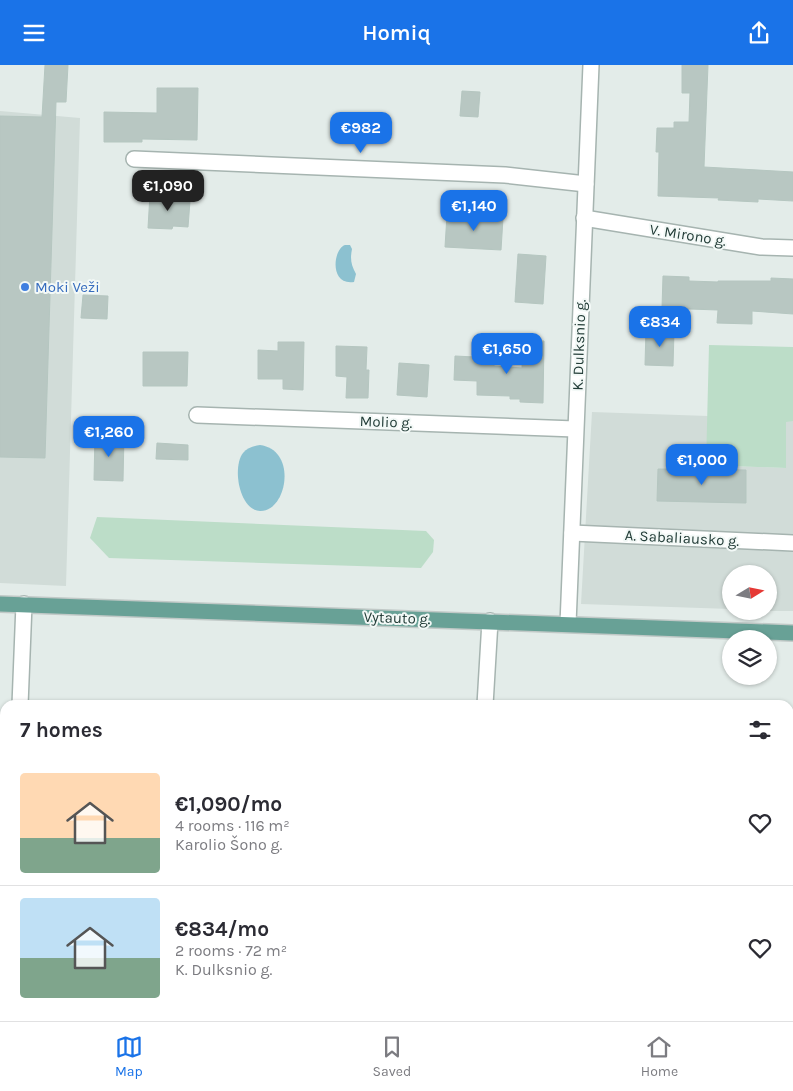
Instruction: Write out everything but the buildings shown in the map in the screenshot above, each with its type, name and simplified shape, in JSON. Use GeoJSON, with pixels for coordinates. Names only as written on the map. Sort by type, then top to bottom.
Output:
{"type":"FeatureCollection","features":[{"type":"Feature","properties":{"kind":"main road","name":"Vytauto g."},"geometry":{"type":"LineString","coordinates":[[0,604],[793,633]]}},
{"type":"Feature","properties":{"kind":"street","name":"K. Dulksnio g."},"geometry":{"type":"LineString","coordinates":[[568,624],[591,65]]}},
{"type":"Feature","properties":{"kind":"street"},"geometry":{"type":"LineString","coordinates":[[134,159],[505,175],[586,184]]}},
{"type":"Feature","properties":{"kind":"street","name":"V. Mirono g."},"geometry":{"type":"LineString","coordinates":[[584,218],[761,247],[793,248]]}},
{"type":"Feature","properties":{"kind":"street","name":"Molio g."},"geometry":{"type":"LineString","coordinates":[[197,415],[575,429]]}},
{"type":"Feature","properties":{"kind":"street","name":"A. Sabaliausko g."},"geometry":{"type":"LineString","coordinates":[[572,533],[793,543]]}},
{"type":"Feature","properties":{"kind":"street"},"geometry":{"type":"LineString","coordinates":[[20,700],[24,604]]}},
{"type":"Feature","properties":{"kind":"street"},"geometry":{"type":"LineString","coordinates":[[485,700],[490,621]]}},
{"type":"Feature","properties":{"kind":"shaded area"},"geometry":{"type":"Polygon","coordinates":[[[0,111],[80,118],[66,586],[0,583],[0,111]]]}},
{"type":"Feature","properties":{"kind":"shaded area"},"geometry":{"type":"Polygon","coordinates":[[[592,412],[708,416],[706,465],[786,468],[786,421],[793,421],[793,611],[778,611],[778,565],[722,565],[722,609],[581,604],[592,412]]]}},
{"type":"Feature","properties":{"kind":"green space"},"geometry":{"type":"Polygon","coordinates":[[[709,345],[793,347],[793,421],[786,422],[786,468],[706,465],[709,345]]]}},
{"type":"Feature","properties":{"kind":"green space"},"geometry":{"type":"Polygon","coordinates":[[[97,517],[426,531],[434,540],[433,552],[421,568],[109,558],[90,538],[97,517]]]}},
{"type":"Feature","properties":{"kind":"water"},"geometry":{"type":"Polygon","coordinates":[[[345,245],[350,245],[352,249],[351,262],[356,274],[354,282],[346,282],[337,273],[336,260],[338,253],[345,245]]]}},
{"type":"Feature","properties":{"kind":"water"},"geometry":{"type":"Polygon","coordinates":[[[260,445],[272,449],[280,458],[284,468],[284,480],[282,492],[277,502],[269,509],[260,511],[253,509],[242,496],[238,468],[243,453],[251,447],[260,445]]]}},
{"type":"Feature","properties":{"kind":"place","name":"Moki Veži"},"geometry":{"type":"Point","coordinates":[25,287]}}]}
